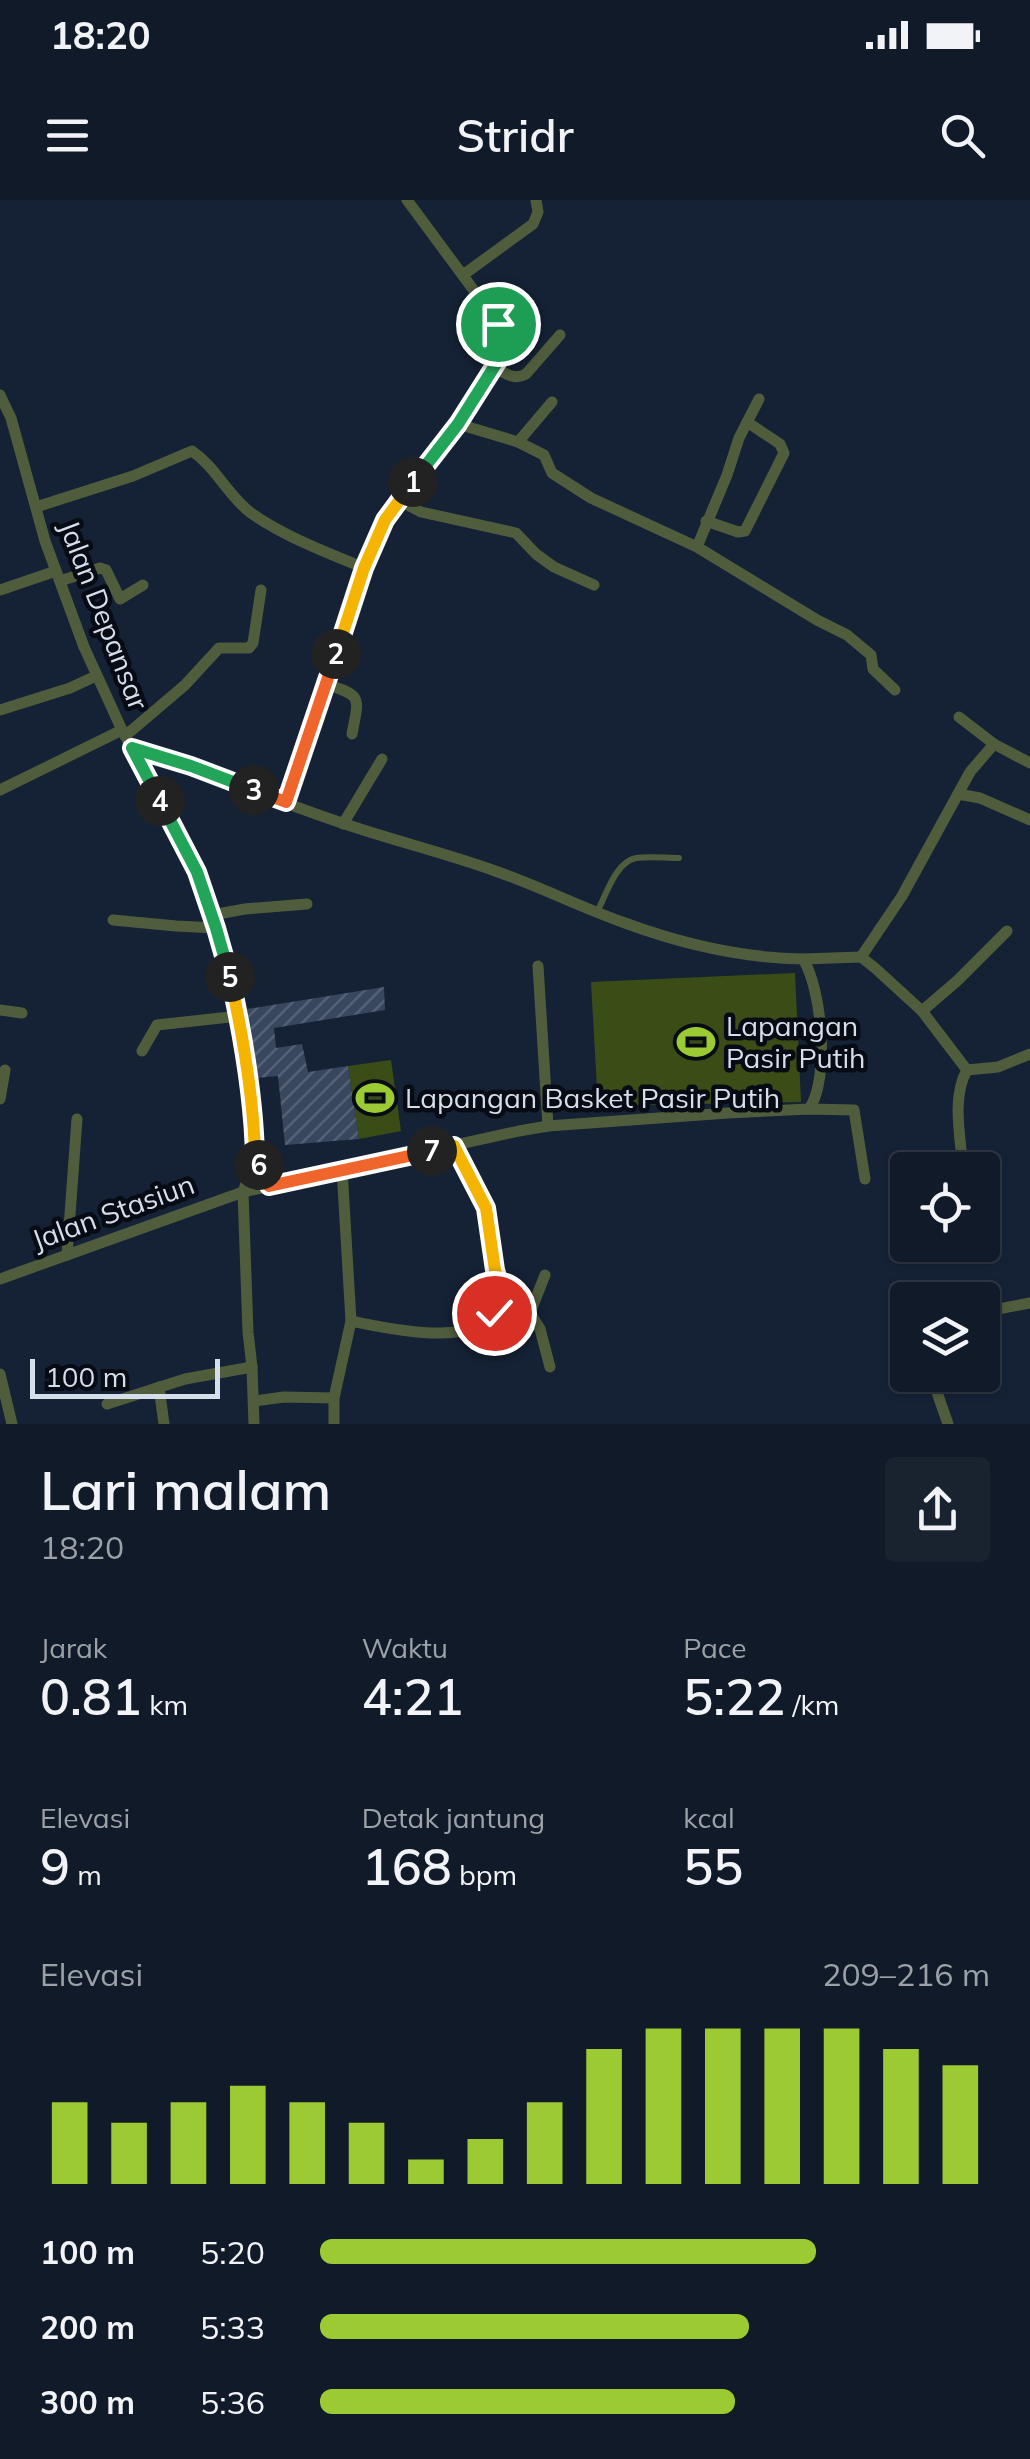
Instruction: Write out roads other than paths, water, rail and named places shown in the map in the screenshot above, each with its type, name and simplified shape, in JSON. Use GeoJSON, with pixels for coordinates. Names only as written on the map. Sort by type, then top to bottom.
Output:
{"type":"FeatureCollection","features":[{"type":"Feature","properties":{"kind":"street"},"geometry":{"type":"LineString","coordinates":[[286,802],[364,568],[385,520],[458,424],[508,345],[463,274],[407,200]]}},
{"type":"Feature","properties":{"kind":"street"},"geometry":{"type":"LineString","coordinates":[[463,274],[533,224],[538,212],[536,200]]}},
{"type":"Feature","properties":{"kind":"street"},"geometry":{"type":"LineString","coordinates":[[494,367],[520,378],[560,335]]}},
{"type":"Feature","properties":{"kind":"street","name":"Jalan Depansar"},"geometry":{"type":"LineString","coordinates":[[0,396],[11,418],[58,576],[96,676],[197,872],[214,921],[239,1016],[251,1101],[255,1158],[243,1192]]}},
{"type":"Feature","properties":{"kind":"street"},"geometry":{"type":"LineString","coordinates":[[697,547],[728,476],[739,438],[759,399]]}},
{"type":"Feature","properties":{"kind":"street"},"geometry":{"type":"LineString","coordinates":[[518,442],[552,402]]}},
{"type":"Feature","properties":{"kind":"street"},"geometry":{"type":"LineString","coordinates":[[706,520],[738,532],[746,531],[784,454],[780,444],[747,422]]}},
{"type":"Feature","properties":{"kind":"street"},"geometry":{"type":"LineString","coordinates":[[458,424],[518,442],[546,456],[552,473],[591,498],[697,547],[847,636],[870,653],[872,668],[895,690]]}},
{"type":"Feature","properties":{"kind":"street"},"geometry":{"type":"LineString","coordinates":[[36,507],[133,476],[192,450],[248,511],[285,534],[364,568]]}},
{"type":"Feature","properties":{"kind":"street"},"geometry":{"type":"LineString","coordinates":[[400,501],[421,512],[516,534],[554,567],[594,585]]}},
{"type":"Feature","properties":{"kind":"street"},"geometry":{"type":"LineString","coordinates":[[0,590],[100,568],[106,570],[120,599],[144,585]]}},
{"type":"Feature","properties":{"kind":"street"},"geometry":{"type":"LineString","coordinates":[[0,790],[126,738],[219,648],[248,648],[253,643],[261,590]]}},
{"type":"Feature","properties":{"kind":"street"},"geometry":{"type":"LineString","coordinates":[[0,710],[96,676]]}},
{"type":"Feature","properties":{"kind":"street"},"geometry":{"type":"LineString","coordinates":[[326,684],[354,696],[352,734]]}},
{"type":"Feature","properties":{"kind":"street"},"geometry":{"type":"LineString","coordinates":[[959,717],[994,744],[1030,763]]}},
{"type":"Feature","properties":{"kind":"street"},"geometry":{"type":"LineString","coordinates":[[126,738],[342,824],[500,872],[684,942],[776,958],[861,958],[922,1011],[967,1070]]}},
{"type":"Feature","properties":{"kind":"street"},"geometry":{"type":"LineString","coordinates":[[861,958],[902,896],[970,772],[994,744]]}},
{"type":"Feature","properties":{"kind":"street"},"geometry":{"type":"LineString","coordinates":[[342,824],[382,758]]}},
{"type":"Feature","properties":{"kind":"street"},"geometry":{"type":"LineString","coordinates":[[958,794],[980,798],[1030,820]]}},
{"type":"Feature","properties":{"kind":"street"},"geometry":{"type":"LineString","coordinates":[[113,920],[176,926],[214,921],[244,909],[307,904]]}},
{"type":"Feature","properties":{"kind":"street"},"geometry":{"type":"LineString","coordinates":[[922,1011],[1007,931]]}},
{"type":"Feature","properties":{"kind":"street"},"geometry":{"type":"LineString","coordinates":[[803,959],[814,984],[821,1055],[819,1087],[809,1109]]}},
{"type":"Feature","properties":{"kind":"street"},"geometry":{"type":"LineString","coordinates":[[538,966],[548,1126]]}},
{"type":"Feature","properties":{"kind":"street"},"geometry":{"type":"LineString","coordinates":[[0,1010],[22,1013]]}},
{"type":"Feature","properties":{"kind":"street"},"geometry":{"type":"LineString","coordinates":[[142,1051],[157,1025],[239,1016]]}},
{"type":"Feature","properties":{"kind":"street"},"geometry":{"type":"LineString","coordinates":[[967,1070],[998,1067],[1030,1054]]}},
{"type":"Feature","properties":{"kind":"street"},"geometry":{"type":"LineString","coordinates":[[0,1100],[5,1070]]}},
{"type":"Feature","properties":{"kind":"street"},"geometry":{"type":"LineString","coordinates":[[962,1152],[959,1102],[967,1070]]}},
{"type":"Feature","properties":{"kind":"street"},"geometry":{"type":"LineString","coordinates":[[334,1424],[334,1398],[352,1321],[342,1169],[548,1126],[809,1109],[854,1110],[865,1179]]}},
{"type":"Feature","properties":{"kind":"street"},"geometry":{"type":"LineString","coordinates":[[67,1254],[77,1119]]}},
{"type":"Feature","properties":{"kind":"street"},"geometry":{"type":"LineString","coordinates":[[352,1321],[404,1332],[455,1332],[480,1324],[494,1313],[500,1286],[486,1208],[454,1146]]}},
{"type":"Feature","properties":{"kind":"street"},"geometry":{"type":"LineString","coordinates":[[255,1158],[269,1186]]}},
{"type":"Feature","properties":{"kind":"street","name":"Jalan Stasiun"},"geometry":{"type":"LineString","coordinates":[[0,1279],[243,1192],[342,1169]]}},
{"type":"Feature","properties":{"kind":"street"},"geometry":{"type":"LineString","coordinates":[[243,1192],[254,1424]]}},
{"type":"Feature","properties":{"kind":"street"},"geometry":{"type":"LineString","coordinates":[[530,1313],[545,1275]]}},
{"type":"Feature","properties":{"kind":"street"},"geometry":{"type":"LineString","coordinates":[[500,1298],[530,1313],[540,1329],[550,1367]]}},
{"type":"Feature","properties":{"kind":"street"},"geometry":{"type":"LineString","coordinates":[[1000,1309],[1030,1303]]}},
{"type":"Feature","properties":{"kind":"street"},"geometry":{"type":"LineString","coordinates":[[107,1404],[213,1373],[252,1367]]}},
{"type":"Feature","properties":{"kind":"street"},"geometry":{"type":"LineString","coordinates":[[0,1374],[12,1424]]}},
{"type":"Feature","properties":{"kind":"street"},"geometry":{"type":"LineString","coordinates":[[159,1388],[164,1424]]}},
{"type":"Feature","properties":{"kind":"street"},"geometry":{"type":"LineString","coordinates":[[937,1392],[948,1424]]}},
{"type":"Feature","properties":{"kind":"street"},"geometry":{"type":"LineString","coordinates":[[254,1401],[334,1398]]}},
{"type":"Feature","properties":{"kind":"lane"},"geometry":{"type":"LineString","coordinates":[[597,912],[616,876],[629,861],[679,858]]}},
{"type":"Feature","properties":{"kind":"place","name":"Lapangan Pasir Putih"},"geometry":{"type":"Point","coordinates":[696,1042]}},
{"type":"Feature","properties":{"kind":"place","name":"Lapangan Basket Pasir Putih"},"geometry":{"type":"Point","coordinates":[375,1098]}}]}
